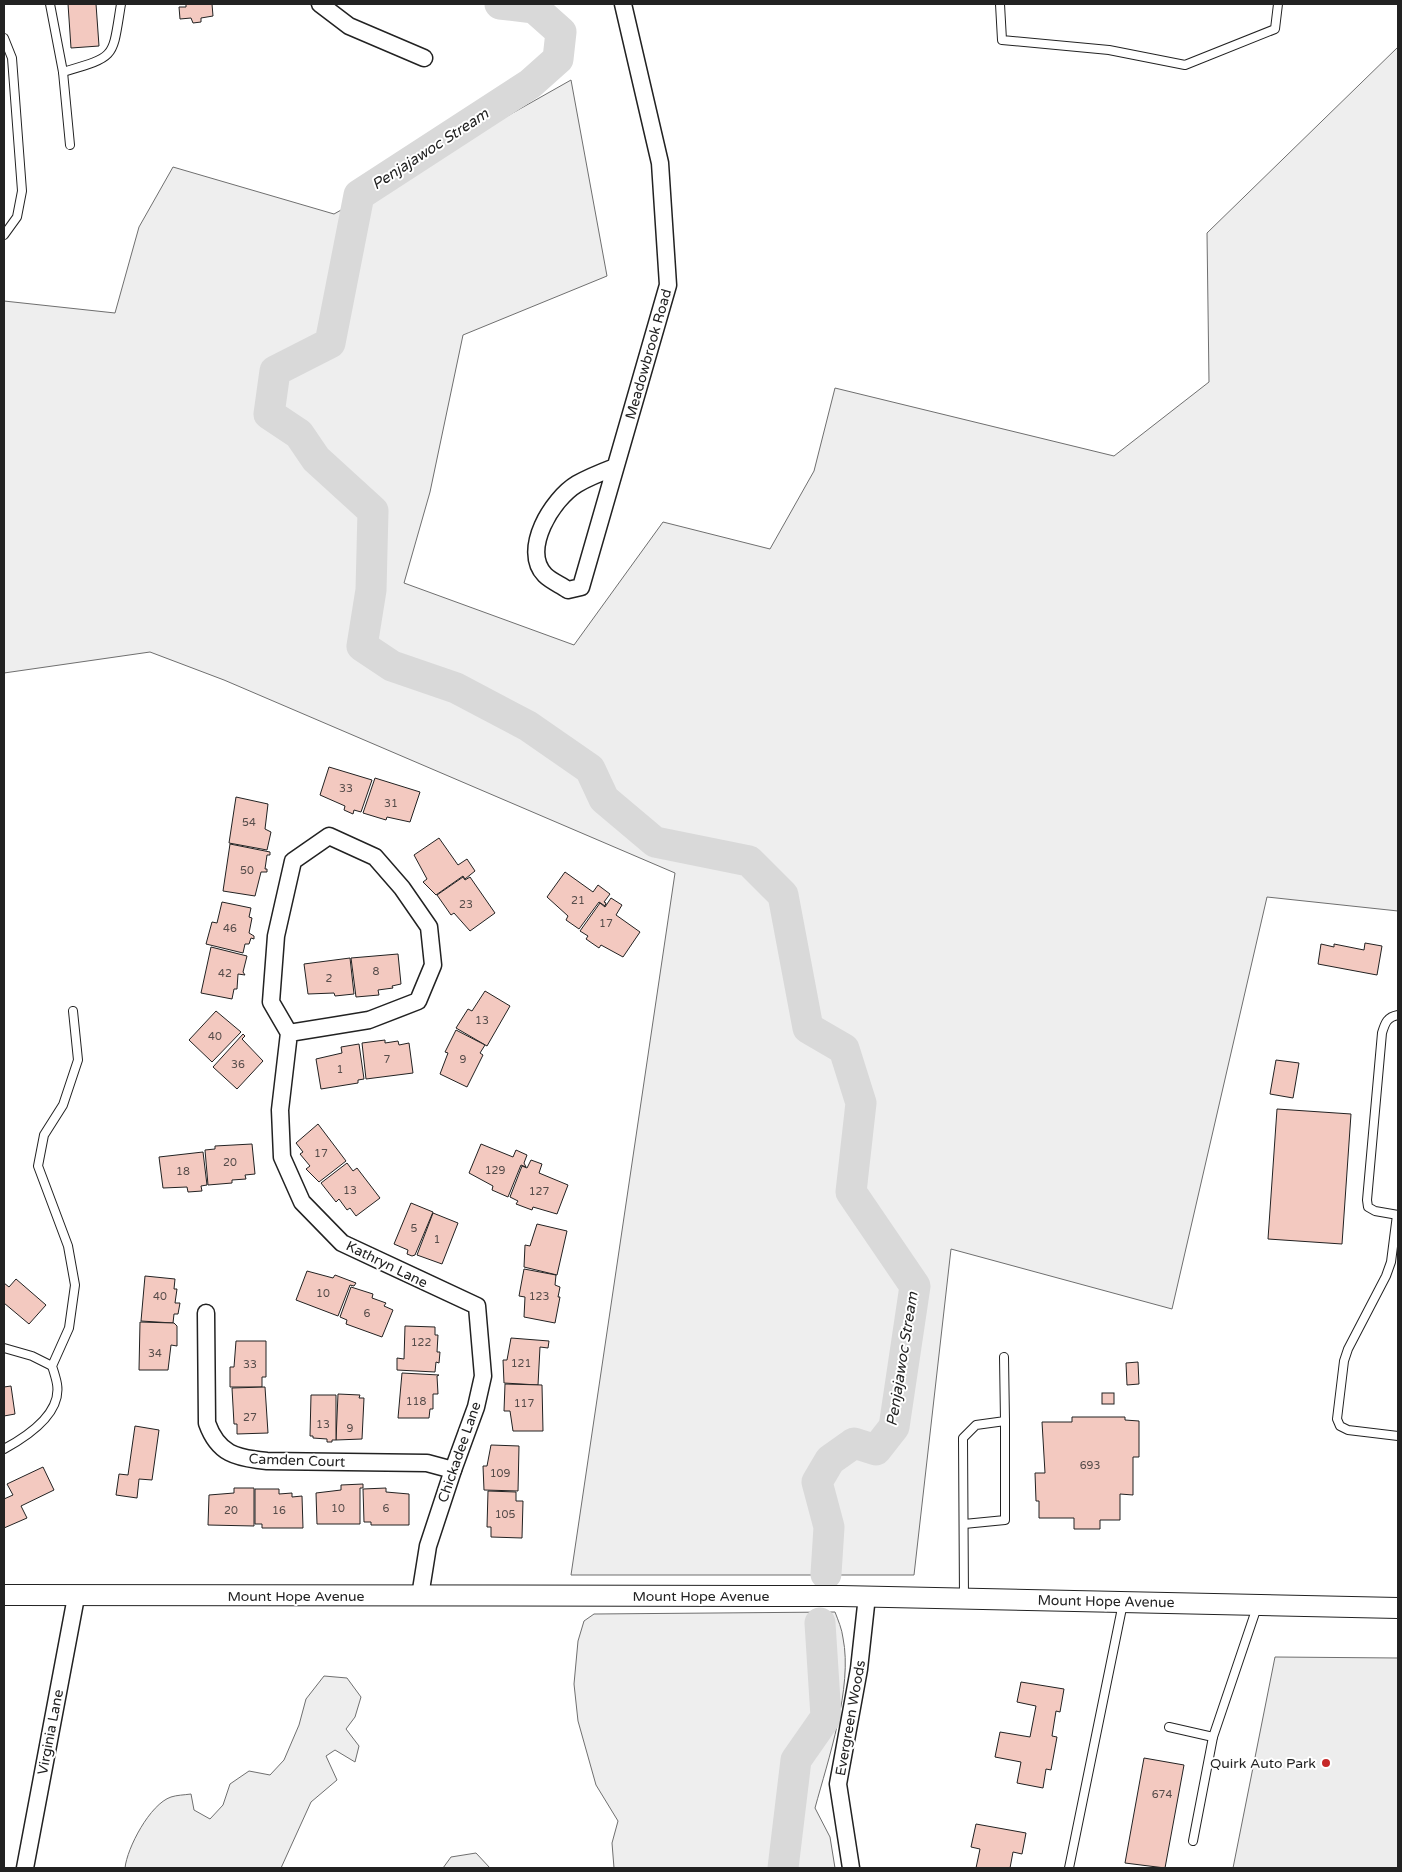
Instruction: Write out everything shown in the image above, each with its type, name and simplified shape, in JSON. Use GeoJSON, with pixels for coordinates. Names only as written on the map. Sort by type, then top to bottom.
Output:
{"type":"FeatureCollection","features":[{"type":"Feature","properties":{"kind":"street"},"geometry":{"type":"LineString","coordinates":[[320,4],[349,26],[424,58]]}},
{"type":"Feature","properties":{"kind":"street","name":"Meadowbrook Road"},"geometry":{"type":"LineString","coordinates":[[616,468],[575,485],[559,501],[541,528],[535,553],[545,575],[568,590],[581,588],[616,468],[668,285],[660,163],[624,4]]}},
{"type":"Feature","properties":{"kind":"street"},"geometry":{"type":"LineString","coordinates":[[329,836],[374,857],[402,888],[429,927],[433,965],[418,1001],[369,1020],[289,1033],[272,1002],[276,936],[293,861],[329,836]]}},
{"type":"Feature","properties":{"kind":"street","name":"Kathryn Lane"},"geometry":{"type":"LineString","coordinates":[[289,1033],[280,1110],[282,1157],[302,1202],[342,1243],[477,1306]]}},
{"type":"Feature","properties":{"kind":"street","name":"Chickadee Lane"},"geometry":{"type":"LineString","coordinates":[[420,1596],[428,1546],[476,1407],[483,1376],[477,1306]]}},
{"type":"Feature","properties":{"kind":"street","name":"Camden Court"},"geometry":{"type":"LineString","coordinates":[[206,1313],[207,1423],[213,1438],[227,1452],[243,1459],[267,1461],[427,1463],[453,1470]]}},
{"type":"Feature","properties":{"kind":"street","name":"Mount Hope Avenue"},"geometry":{"type":"LineString","coordinates":[[4,1595],[867,1596],[1398,1608]]}},
{"type":"Feature","properties":{"kind":"street","name":"Virginia Lane"},"geometry":{"type":"LineString","coordinates":[[25,1868],[76,1596]]}},
{"type":"Feature","properties":{"kind":"street","name":"Evergreen Woods"},"geometry":{"type":"LineString","coordinates":[[851,1868],[838,1784],[859,1669],[867,1596]]}},
{"type":"Feature","properties":{"kind":"lane"},"geometry":{"type":"LineString","coordinates":[[50,4],[63,72],[70,145]]}},
{"type":"Feature","properties":{"kind":"lane"},"geometry":{"type":"LineString","coordinates":[[63,72],[99,61],[110,54],[114,45],[121,4]]}},
{"type":"Feature","properties":{"kind":"lane"},"geometry":{"type":"LineString","coordinates":[[1000,4],[1002,40],[1109,50],[1185,65],[1276,29],[1278,4]]}},
{"type":"Feature","properties":{"kind":"lane"},"geometry":{"type":"LineString","coordinates":[[4,38],[12,58],[22,191],[17,217],[4,235]]}},
{"type":"Feature","properties":{"kind":"lane"},"geometry":{"type":"LineString","coordinates":[[4,1449],[23,1439],[53,1410],[58,1386],[52,1366],[69,1328],[75,1285],[68,1246],[38,1166],[44,1135],[63,1105],[78,1060],[73,1011]]}},
{"type":"Feature","properties":{"kind":"lane"},"geometry":{"type":"LineString","coordinates":[[1398,1015],[1391,1016],[1386,1021],[1382,1033],[1367,1200],[1368,1207],[1376,1211],[1398,1215],[1391,1262],[1386,1276],[1348,1349],[1344,1361],[1337,1418],[1340,1426],[1348,1430],[1398,1436]]}},
{"type":"Feature","properties":{"kind":"lane"},"geometry":{"type":"LineString","coordinates":[[4,1348],[32,1356],[52,1366]]}},
{"type":"Feature","properties":{"kind":"lane"},"geometry":{"type":"LineString","coordinates":[[964,1524],[1005,1520],[1004,1357]]}},
{"type":"Feature","properties":{"kind":"lane"},"geometry":{"type":"LineString","coordinates":[[964,1598],[962,1438],[976,1425],[1005,1422]]}},
{"type":"Feature","properties":{"kind":"lane"},"geometry":{"type":"LineString","coordinates":[[1069,1868],[1123,1602]]}},
{"type":"Feature","properties":{"kind":"lane"},"geometry":{"type":"LineString","coordinates":[[1193,1841],[1213,1737],[1258,1605]]}},
{"type":"Feature","properties":{"kind":"lane"},"geometry":{"type":"LineString","coordinates":[[1169,1726],[1213,1737]]}},
{"type":"Feature","properties":{"kind":"shaded area"},"geometry":{"type":"Polygon","coordinates":[[[1398,47],[1398,911],[1267,897],[1172,1309],[951,1249],[914,1575],[571,1575],[675,873],[224,680],[150,652],[4,673],[4,301],[115,313],[139,227],[173,167],[334,214],[571,80],[607,276],[463,335],[430,492],[404,583],[574,645],[663,522],[770,549],[814,471],[835,388],[1114,456],[1209,382],[1207,233],[1398,47]]]}},
{"type":"Feature","properties":{"kind":"shaded area"},"geometry":{"type":"Polygon","coordinates":[[[835,1612],[843,1638],[845,1678],[838,1723],[815,1808],[830,1837],[835,1868],[614,1868],[612,1843],[618,1821],[596,1785],[578,1721],[574,1684],[578,1641],[584,1621],[594,1614],[835,1612]]]}},
{"type":"Feature","properties":{"kind":"shaded area","name":"Quirk Auto Park"},"geometry":{"type":"Polygon","coordinates":[[[1275,1657],[1398,1658],[1398,1868],[1233,1868],[1275,1657]]]}},
{"type":"Feature","properties":{"kind":"shaded area"},"geometry":{"type":"Polygon","coordinates":[[[324,1676],[347,1678],[361,1697],[355,1717],[346,1729],[359,1746],[355,1762],[335,1750],[326,1756],[337,1780],[311,1802],[281,1868],[125,1868],[130,1849],[141,1828],[155,1808],[163,1801],[173,1796],[191,1794],[194,1810],[210,1819],[223,1805],[230,1784],[249,1771],[270,1775],[284,1760],[299,1725],[306,1699],[324,1676]]]}},
{"type":"Feature","properties":{"kind":"shaded area"},"geometry":{"type":"Polygon","coordinates":[[[476,1853],[490,1868],[443,1868],[451,1857],[476,1853]]]}},
{"type":"Feature","properties":{"kind":"building"},"geometry":{"type":"Polygon","coordinates":[[[68,4],[96,4],[99,46],[71,48],[68,4]]]}},
{"type":"Feature","properties":{"kind":"building"},"geometry":{"type":"Polygon","coordinates":[[[186,4],[212,4],[213,16],[201,18],[201,22],[193,23],[191,18],[180,19],[179,7],[186,7],[186,4]]]}},
{"type":"Feature","properties":{"kind":"building"},"geometry":{"type":"Polygon","coordinates":[[[329,767],[372,780],[361,812],[354,810],[353,814],[344,810],[345,806],[320,795],[329,767]]]}},
{"type":"Feature","properties":{"kind":"building"},"geometry":{"type":"Polygon","coordinates":[[[375,778],[420,792],[410,822],[387,817],[386,820],[363,813],[375,778]]]}},
{"type":"Feature","properties":{"kind":"building"},"geometry":{"type":"Polygon","coordinates":[[[236,797],[268,804],[265,829],[271,832],[267,850],[229,843],[236,797]]]}},
{"type":"Feature","properties":{"kind":"building"},"geometry":{"type":"Polygon","coordinates":[[[439,838],[458,865],[467,859],[475,871],[465,879],[463,876],[436,895],[423,882],[427,879],[414,855],[439,838]]]}},
{"type":"Feature","properties":{"kind":"building"},"geometry":{"type":"Polygon","coordinates":[[[230,844],[270,852],[270,855],[267,855],[265,869],[267,869],[267,872],[261,872],[255,896],[223,891],[230,844]]]}},
{"type":"Feature","properties":{"kind":"building"},"geometry":{"type":"Polygon","coordinates":[[[565,872],[593,892],[598,885],[610,894],[604,902],[606,903],[605,906],[599,902],[579,929],[566,920],[568,916],[547,897],[565,872]]]}},
{"type":"Feature","properties":{"kind":"building"},"geometry":{"type":"Polygon","coordinates":[[[463,877],[465,880],[470,877],[495,913],[470,931],[454,913],[451,915],[437,895],[463,877]]]}},
{"type":"Feature","properties":{"kind":"building"},"geometry":{"type":"Polygon","coordinates":[[[611,898],[622,905],[616,915],[640,932],[623,957],[601,945],[599,948],[586,939],[588,936],[580,931],[600,903],[605,907],[611,898]]]}},
{"type":"Feature","properties":{"kind":"building"},"geometry":{"type":"Polygon","coordinates":[[[222,902],[251,908],[249,917],[252,918],[249,933],[254,936],[254,939],[251,938],[249,944],[245,944],[243,953],[206,944],[212,922],[217,923],[222,902]]]}},
{"type":"Feature","properties":{"kind":"building"},"geometry":{"type":"Polygon","coordinates":[[[1365,943],[1382,946],[1377,975],[1318,964],[1321,944],[1334,947],[1334,944],[1364,950],[1365,943]]]}},
{"type":"Feature","properties":{"kind":"building"},"geometry":{"type":"Polygon","coordinates":[[[211,947],[247,956],[243,972],[245,975],[238,974],[237,989],[234,989],[232,999],[201,993],[211,947]]]}},
{"type":"Feature","properties":{"kind":"building"},"geometry":{"type":"Polygon","coordinates":[[[398,954],[401,984],[392,986],[393,988],[378,990],[379,995],[356,997],[351,958],[398,954]]]}},
{"type":"Feature","properties":{"kind":"building"},"geometry":{"type":"Polygon","coordinates":[[[350,958],[354,994],[335,996],[334,993],[308,994],[304,964],[350,958]]]}},
{"type":"Feature","properties":{"kind":"building"},"geometry":{"type":"Polygon","coordinates":[[[485,991],[510,1006],[487,1046],[456,1028],[468,1009],[472,1011],[485,991]]]}},
{"type":"Feature","properties":{"kind":"building"},"geometry":{"type":"Polygon","coordinates":[[[216,1011],[241,1032],[212,1062],[189,1040],[216,1011]]]}},
{"type":"Feature","properties":{"kind":"building"},"geometry":{"type":"Polygon","coordinates":[[[456,1030],[485,1045],[480,1053],[483,1055],[467,1087],[440,1074],[448,1053],[445,1052],[456,1030]]]}},
{"type":"Feature","properties":{"kind":"building"},"geometry":{"type":"Polygon","coordinates":[[[243,1034],[245,1036],[242,1039],[263,1061],[237,1089],[213,1067],[243,1034]]]}},
{"type":"Feature","properties":{"kind":"building"},"geometry":{"type":"Polygon","coordinates":[[[385,1040],[385,1043],[398,1041],[399,1045],[409,1043],[413,1073],[366,1079],[362,1043],[385,1040]]]}},
{"type":"Feature","properties":{"kind":"building"},"geometry":{"type":"Polygon","coordinates":[[[359,1044],[364,1079],[358,1080],[358,1083],[321,1089],[316,1059],[342,1053],[341,1047],[359,1044]]]}},
{"type":"Feature","properties":{"kind":"building"},"geometry":{"type":"Polygon","coordinates":[[[1276,1060],[1299,1063],[1293,1098],[1270,1094],[1276,1060]]]}},
{"type":"Feature","properties":{"kind":"building"},"geometry":{"type":"Polygon","coordinates":[[[1277,1109],[1351,1114],[1342,1244],[1268,1239],[1277,1109]]]}},
{"type":"Feature","properties":{"kind":"building"},"geometry":{"type":"Polygon","coordinates":[[[318,1124],[346,1161],[319,1182],[306,1169],[310,1166],[300,1154],[303,1152],[296,1143],[318,1124]]]}},
{"type":"Feature","properties":{"kind":"building"},"geometry":{"type":"Polygon","coordinates":[[[252,1144],[255,1174],[245,1175],[246,1179],[232,1180],[232,1183],[208,1185],[205,1150],[215,1149],[215,1146],[252,1144]]]}},
{"type":"Feature","properties":{"kind":"building"},"geometry":{"type":"Polygon","coordinates":[[[481,1144],[513,1157],[516,1150],[527,1155],[524,1163],[526,1167],[521,1165],[508,1197],[492,1190],[493,1186],[469,1173],[481,1144]]]}},
{"type":"Feature","properties":{"kind":"building"},"geometry":{"type":"Polygon","coordinates":[[[203,1152],[207,1185],[201,1186],[202,1191],[188,1192],[187,1187],[163,1188],[159,1157],[203,1152]]]}},
{"type":"Feature","properties":{"kind":"building"},"geometry":{"type":"Polygon","coordinates":[[[531,1160],[542,1164],[539,1173],[568,1185],[557,1214],[533,1207],[532,1210],[516,1204],[518,1201],[510,1197],[522,1166],[527,1168],[531,1160]]]}},
{"type":"Feature","properties":{"kind":"building"},"geometry":{"type":"Polygon","coordinates":[[[347,1163],[353,1171],[357,1168],[380,1198],[356,1216],[350,1208],[347,1210],[339,1199],[336,1202],[321,1183],[347,1163]]]}},
{"type":"Feature","properties":{"kind":"building"},"geometry":{"type":"Polygon","coordinates":[[[411,1203],[433,1212],[415,1255],[412,1256],[407,1254],[408,1250],[394,1244],[411,1203]]]}},
{"type":"Feature","properties":{"kind":"building"},"geometry":{"type":"Polygon","coordinates":[[[433,1213],[458,1223],[442,1264],[417,1255],[433,1213]]]}},
{"type":"Feature","properties":{"kind":"building"},"geometry":{"type":"Polygon","coordinates":[[[537,1224],[567,1231],[557,1275],[524,1267],[525,1245],[530,1246],[537,1224]]]}},
{"type":"Feature","properties":{"kind":"building"},"geometry":{"type":"Polygon","coordinates":[[[524,1269],[556,1275],[555,1285],[560,1287],[558,1297],[560,1297],[555,1323],[524,1317],[525,1297],[519,1296],[524,1269]]]}},
{"type":"Feature","properties":{"kind":"building"},"geometry":{"type":"Polygon","coordinates":[[[307,1271],[333,1278],[335,1275],[356,1283],[354,1286],[350,1285],[338,1316],[296,1300],[307,1271]]]}},
{"type":"Feature","properties":{"kind":"building"},"geometry":{"type":"Polygon","coordinates":[[[145,1276],[175,1279],[174,1289],[177,1289],[175,1303],[180,1303],[178,1314],[174,1314],[173,1323],[141,1321],[145,1276]]]}},
{"type":"Feature","properties":{"kind":"building"},"geometry":{"type":"Polygon","coordinates":[[[16,1279],[46,1305],[29,1324],[4,1303],[4,1283],[9,1287],[16,1279]]]}},
{"type":"Feature","properties":{"kind":"building"},"geometry":{"type":"Polygon","coordinates":[[[351,1287],[373,1294],[372,1298],[386,1303],[384,1306],[393,1310],[382,1337],[346,1324],[347,1320],[340,1317],[351,1287]]]}},
{"type":"Feature","properties":{"kind":"building"},"geometry":{"type":"Polygon","coordinates":[[[140,1322],[174,1323],[177,1326],[177,1346],[171,1345],[168,1370],[139,1370],[140,1322]]]}},
{"type":"Feature","properties":{"kind":"building"},"geometry":{"type":"Polygon","coordinates":[[[405,1326],[435,1327],[435,1335],[438,1335],[437,1352],[440,1352],[439,1363],[436,1362],[435,1372],[397,1370],[397,1358],[404,1359],[405,1326]]]}},
{"type":"Feature","properties":{"kind":"building"},"geometry":{"type":"Polygon","coordinates":[[[511,1338],[549,1341],[548,1348],[540,1347],[538,1385],[504,1383],[503,1360],[507,1360],[511,1338]]]}},
{"type":"Feature","properties":{"kind":"building"},"geometry":{"type":"Polygon","coordinates":[[[236,1341],[266,1341],[266,1377],[262,1377],[262,1387],[230,1387],[230,1367],[234,1367],[236,1341]]]}},
{"type":"Feature","properties":{"kind":"building"},"geometry":{"type":"Polygon","coordinates":[[[1138,1362],[1139,1384],[1127,1385],[1126,1363],[1138,1362]]]}},
{"type":"Feature","properties":{"kind":"building"},"geometry":{"type":"Polygon","coordinates":[[[402,1373],[439,1375],[437,1376],[438,1394],[433,1394],[433,1409],[430,1409],[429,1418],[398,1418],[402,1373]]]}},
{"type":"Feature","properties":{"kind":"building"},"geometry":{"type":"Polygon","coordinates":[[[505,1384],[542,1385],[543,1431],[513,1431],[510,1411],[504,1411],[505,1384]]]}},
{"type":"Feature","properties":{"kind":"building"},"geometry":{"type":"Polygon","coordinates":[[[11,1386],[15,1414],[4,1416],[4,1387],[11,1386]]]}},
{"type":"Feature","properties":{"kind":"building"},"geometry":{"type":"Polygon","coordinates":[[[265,1387],[268,1433],[237,1434],[237,1424],[234,1424],[232,1388],[265,1387]]]}},
{"type":"Feature","properties":{"kind":"building"},"geometry":{"type":"Polygon","coordinates":[[[1102,1393],[1114,1393],[1114,1404],[1102,1404],[1102,1393]]]}},
{"type":"Feature","properties":{"kind":"building"},"geometry":{"type":"Polygon","coordinates":[[[338,1394],[360,1395],[359,1398],[364,1398],[362,1439],[336,1440],[338,1394]]]}},
{"type":"Feature","properties":{"kind":"building"},"geometry":{"type":"Polygon","coordinates":[[[311,1395],[336,1395],[336,1440],[332,1440],[332,1442],[327,1442],[327,1439],[310,1436],[311,1395]]]}},
{"type":"Feature","properties":{"kind":"building"},"geometry":{"type":"Polygon","coordinates":[[[1072,1417],[1125,1417],[1125,1420],[1139,1421],[1139,1457],[1133,1457],[1133,1495],[1120,1494],[1120,1520],[1100,1520],[1100,1529],[1074,1529],[1074,1518],[1039,1518],[1039,1501],[1036,1501],[1035,1473],[1045,1473],[1042,1422],[1072,1422],[1072,1417]]]}},
{"type":"Feature","properties":{"kind":"building"},"geometry":{"type":"Polygon","coordinates":[[[135,1426],[159,1430],[152,1480],[139,1479],[137,1498],[116,1495],[119,1474],[128,1475],[135,1426]]]}},
{"type":"Feature","properties":{"kind":"building"},"geometry":{"type":"Polygon","coordinates":[[[491,1445],[519,1446],[518,1491],[484,1490],[483,1466],[487,1466],[491,1445]]]}},
{"type":"Feature","properties":{"kind":"building"},"geometry":{"type":"Polygon","coordinates":[[[43,1467],[54,1490],[21,1506],[27,1518],[4,1528],[4,1499],[13,1495],[7,1484],[43,1467]]]}},
{"type":"Feature","properties":{"kind":"building"},"geometry":{"type":"Polygon","coordinates":[[[363,1484],[363,1488],[360,1488],[360,1524],[317,1524],[316,1493],[341,1490],[341,1485],[363,1484]]]}},
{"type":"Feature","properties":{"kind":"building"},"geometry":{"type":"Polygon","coordinates":[[[234,1488],[254,1488],[254,1526],[208,1525],[209,1495],[234,1493],[234,1488]]]}},
{"type":"Feature","properties":{"kind":"building"},"geometry":{"type":"Polygon","coordinates":[[[386,1488],[386,1492],[409,1494],[409,1525],[371,1525],[371,1522],[364,1522],[363,1489],[386,1488]]]}},
{"type":"Feature","properties":{"kind":"building"},"geometry":{"type":"Polygon","coordinates":[[[255,1489],[279,1489],[279,1494],[292,1493],[292,1497],[302,1496],[303,1528],[262,1528],[262,1524],[255,1524],[255,1489]]]}},
{"type":"Feature","properties":{"kind":"building"},"geometry":{"type":"Polygon","coordinates":[[[488,1491],[516,1492],[516,1501],[523,1501],[522,1538],[491,1537],[491,1527],[487,1527],[488,1491]]]}},
{"type":"Feature","properties":{"kind":"building"},"geometry":{"type":"Polygon","coordinates":[[[1021,1682],[1064,1689],[1060,1712],[1056,1711],[1052,1736],[1057,1737],[1051,1770],[1046,1769],[1043,1788],[1017,1783],[1021,1762],[995,1757],[1000,1732],[1030,1737],[1036,1706],[1017,1702],[1021,1682]]]}},
{"type":"Feature","properties":{"kind":"building"},"geometry":{"type":"Polygon","coordinates":[[[1144,1758],[1184,1765],[1165,1868],[1125,1863],[1144,1758]]]}},
{"type":"Feature","properties":{"kind":"building"},"geometry":{"type":"Polygon","coordinates":[[[976,1824],[1026,1833],[1022,1854],[1013,1852],[1010,1868],[976,1868],[980,1849],[971,1847],[976,1824]]]}},
{"type":"Feature","properties":{"kind":"waterway","name":"Penjajawoc Stream"},"geometry":{"type":"LineString","coordinates":[[500,4],[534,8],[561,32],[558,59],[530,84],[359,195],[330,343],[275,371],[269,414],[299,434],[316,459],[373,511],[371,590],[362,646],[392,666],[456,688],[528,726],[590,769],[604,799],[655,842],[749,861],[783,895],[808,1028],[844,1049],[861,1103],[851,1192],[915,1286],[894,1427],[876,1450],[854,1443],[830,1460],[817,1482],[829,1527],[826,1574]]}},
{"type":"Feature","properties":{"kind":"waterway","name":"Penjajawoc Stream"},"geometry":{"type":"LineString","coordinates":[[783,1868],[796,1760],[826,1717],[820,1623]]}},
{"type":"Feature","properties":{"kind":"place","name":"Quirk Auto Park"},"geometry":{"type":"Point","coordinates":[1326,1763]}}]}
